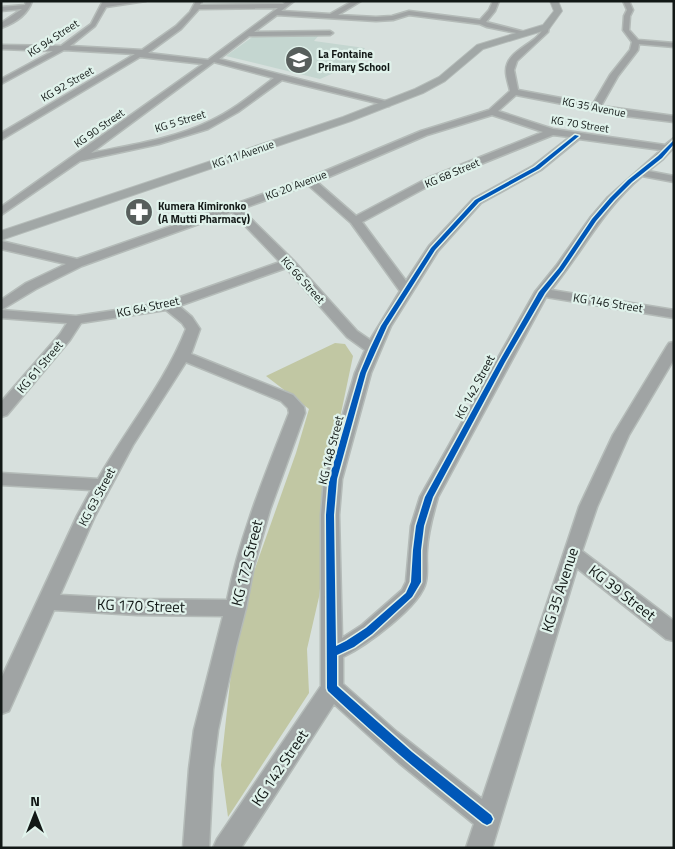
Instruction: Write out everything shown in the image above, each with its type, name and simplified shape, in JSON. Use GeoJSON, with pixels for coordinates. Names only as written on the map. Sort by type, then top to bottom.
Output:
{"type":"FeatureCollection","features":[{"type":"Feature","properties":{"kind":"main road"},"geometry":{"type":"LineString","coordinates":[[526,33],[546,27],[558,11],[554,1]]}},
{"type":"Feature","properties":{"kind":"main road","name":"KG 11 Avenue"},"geometry":{"type":"LineString","coordinates":[[2,237],[386,104],[442,79],[475,50],[526,33]]}},
{"type":"Feature","properties":{"kind":"street"},"geometry":{"type":"LineString","coordinates":[[105,3],[143,1]]}},
{"type":"Feature","properties":{"kind":"street"},"geometry":{"type":"LineString","coordinates":[[241,1],[250,7]]}},
{"type":"Feature","properties":{"kind":"street","name":"KG 90 Street"},"geometry":{"type":"LineString","coordinates":[[1,212],[72,160],[157,102],[291,1]]}},
{"type":"Feature","properties":{"kind":"street"},"geometry":{"type":"LineString","coordinates":[[334,15],[358,1]]}},
{"type":"Feature","properties":{"kind":"street"},"geometry":{"type":"LineString","coordinates":[[482,22],[492,11],[496,1]]}},
{"type":"Feature","properties":{"kind":"street"},"geometry":{"type":"LineString","coordinates":[[626,1],[630,10],[627,16],[626,30],[636,42],[674,46]]}},
{"type":"Feature","properties":{"kind":"street","name":"KG 94 Street"},"geometry":{"type":"LineString","coordinates":[[1,82],[88,30],[94,24],[105,3]]}},
{"type":"Feature","properties":{"kind":"street"},"geometry":{"type":"LineString","coordinates":[[1,9],[28,4]]}},
{"type":"Feature","properties":{"kind":"street"},"geometry":{"type":"LineString","coordinates":[[1,26],[28,4]]}},
{"type":"Feature","properties":{"kind":"street"},"geometry":{"type":"LineString","coordinates":[[143,54],[174,32],[198,4],[250,7],[285,6]]}},
{"type":"Feature","properties":{"kind":"street"},"geometry":{"type":"LineString","coordinates":[[276,14],[334,15],[376,19],[393,18],[420,7]]}},
{"type":"Feature","properties":{"kind":"street"},"geometry":{"type":"LineString","coordinates":[[409,13],[482,22],[487,25],[526,33]]}},
{"type":"Feature","properties":{"kind":"street"},"geometry":{"type":"LineString","coordinates":[[514,92],[510,70],[511,63],[546,31],[546,27]]}},
{"type":"Feature","properties":{"kind":"street"},"geometry":{"type":"LineString","coordinates":[[249,34],[330,33]]}},
{"type":"Feature","properties":{"kind":"street"},"geometry":{"type":"LineString","coordinates":[[596,107],[614,75],[634,50],[636,42]]}},
{"type":"Feature","properties":{"kind":"street"},"geometry":{"type":"LineString","coordinates":[[1,46],[60,48],[211,61],[282,76],[386,104]]}},
{"type":"Feature","properties":{"kind":"street","name":"KG 92 Street"},"geometry":{"type":"LineString","coordinates":[[1,137],[143,54]]}},
{"type":"Feature","properties":{"kind":"street","name":"KG 5 Street"},"geometry":{"type":"LineString","coordinates":[[72,160],[164,139],[204,127],[233,111],[282,76]]}},
{"type":"Feature","properties":{"kind":"street","name":"KG 35 Avenue"},"geometry":{"type":"LineString","coordinates":[[514,92],[674,119]]}},
{"type":"Feature","properties":{"kind":"street","name":"KG 20 Avenue"},"geometry":{"type":"LineString","coordinates":[[1,306],[38,283],[78,263],[310,181],[401,142],[492,112],[514,92]]}},
{"type":"Feature","properties":{"kind":"street","name":"KG 70 Street"},"geometry":{"type":"LineString","coordinates":[[492,112],[552,132],[670,144]]}},
{"type":"Feature","properties":{"kind":"street","name":"KG 68 Street"},"geometry":{"type":"LineString","coordinates":[[355,221],[432,180],[552,132]]}},
{"type":"Feature","properties":{"kind":"street","name":"KG 148 Street"},"geometry":{"type":"LineString","coordinates":[[332,688],[330,515],[333,479],[363,373],[372,349],[384,326],[433,249],[477,201],[537,168],[577,136]]}},
{"type":"Feature","properties":{"kind":"street","name":"KG 142 Street"},"geometry":{"type":"LineString","coordinates":[[331,653],[350,644],[369,631],[409,595],[416,582],[420,526],[429,498],[542,292],[561,269],[594,220],[630,181],[660,157],[670,144]]}},
{"type":"Feature","properties":{"kind":"street"},"geometry":{"type":"LineString","coordinates":[[641,173],[674,179]]}},
{"type":"Feature","properties":{"kind":"street"},"geometry":{"type":"LineString","coordinates":[[310,181],[355,221],[407,291]]}},
{"type":"Feature","properties":{"kind":"street","name":"KG 66 Street"},"geometry":{"type":"LineString","coordinates":[[234,208],[289,263],[352,334],[372,349]]}},
{"type":"Feature","properties":{"kind":"street"},"geometry":{"type":"LineString","coordinates":[[2,237],[78,263]]}},
{"type":"Feature","properties":{"kind":"street","name":"KG 64 Street"},"geometry":{"type":"LineString","coordinates":[[1,314],[76,320],[169,305],[289,263]]}},
{"type":"Feature","properties":{"kind":"street","name":"KG 146 Street"},"geometry":{"type":"LineString","coordinates":[[542,292],[674,314]]}},
{"type":"Feature","properties":{"kind":"street","name":"KG 63 Street"},"geometry":{"type":"LineString","coordinates":[[1,704],[86,516],[125,445],[183,356],[192,329],[187,320],[169,305]]}},
{"type":"Feature","properties":{"kind":"street","name":"KG 61 Street"},"geometry":{"type":"LineString","coordinates":[[1,412],[65,337],[76,320]]}},
{"type":"Feature","properties":{"kind":"street","name":"KG 35 Avenue"},"geometry":{"type":"LineString","coordinates":[[479,848],[486,819],[588,507],[622,435],[674,346]]}},
{"type":"Feature","properties":{"kind":"street","name":"KG 172 Street"},"geometry":{"type":"LineString","coordinates":[[183,356],[288,398],[296,407],[297,413],[261,510],[244,566],[236,608],[206,730],[201,769],[196,848]]}},
{"type":"Feature","properties":{"kind":"street"},"geometry":{"type":"LineString","coordinates":[[1,479],[103,485]]}},
{"type":"Feature","properties":{"kind":"street","name":"KG 39 Street"},"geometry":{"type":"LineString","coordinates":[[572,553],[674,633]]}},
{"type":"Feature","properties":{"kind":"street","name":"KG 170 Street"},"geometry":{"type":"LineString","coordinates":[[46,602],[137,607],[236,608]]}},
{"type":"Feature","properties":{"kind":"street"},"geometry":{"type":"LineString","coordinates":[[332,688],[422,769],[486,819]]}},
{"type":"Feature","properties":{"kind":"street","name":"KG 142 Street"},"geometry":{"type":"LineString","coordinates":[[226,848],[332,688]]}},
{"type":"Feature","properties":{"kind":"shaded area","name":"La Fontaine Primary School"},"geometry":{"type":"Polygon","coordinates":[[[320,34],[314,41],[365,48],[356,63],[320,79],[226,56],[255,35],[320,34]]]}},
{"type":"Feature","properties":{"kind":"green space"},"geometry":{"type":"Polygon","coordinates":[[[335,343],[345,344],[353,356],[340,418],[319,597],[307,649],[309,693],[228,817],[221,765],[237,619],[296,453],[309,409],[266,376],[335,343]]]}},
{"type":"Feature","properties":{"kind":"cycle path"},"geometry":{"type":"LineString","coordinates":[[487,819],[408,755],[332,688],[330,515],[333,479],[363,373],[373,349],[384,326],[433,249],[477,201],[537,168],[577,136]]}},
{"type":"Feature","properties":{"kind":"cycle path"},"geometry":{"type":"LineString","coordinates":[[331,653],[350,644],[369,631],[409,595],[416,582],[420,526],[429,497],[542,292],[561,269],[594,220],[612,199],[630,181],[660,157],[674,141]]}},
{"type":"Feature","properties":{"kind":"place","name":"La Fontaine Primary School"},"geometry":{"type":"Point","coordinates":[299,60]}},
{"type":"Feature","properties":{"kind":"place","name":"Kumera Kimironko (A Mutti Pharmacy)"},"geometry":{"type":"Point","coordinates":[139,212]}}]}
